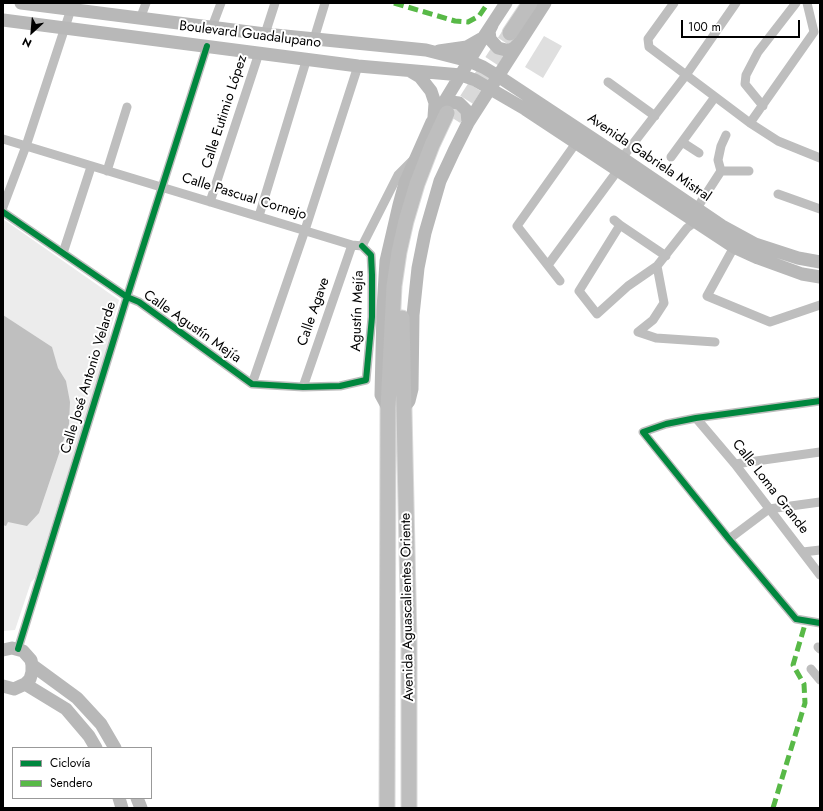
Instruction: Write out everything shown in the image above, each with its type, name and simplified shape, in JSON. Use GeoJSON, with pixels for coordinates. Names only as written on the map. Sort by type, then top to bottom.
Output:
{"type":"FeatureCollection","features":[{"type":"Feature","properties":{"kind":"main road","name":"Boulevard Guadalupano"},"geometry":{"type":"LineString","coordinates":[[21,3],[72,6],[140,19],[265,34],[426,50],[469,61]]}},
{"type":"Feature","properties":{"kind":"main road","name":"Avenida Aguascalientes Oriente"},"geometry":{"type":"LineString","coordinates":[[387,808],[388,408],[394,286],[399,252],[406,220],[417,184],[432,145],[453,116],[490,89],[498,76],[506,32],[506,3]]}},
{"type":"Feature","properties":{"kind":"main road","name":"Avenida Aguascalientes Oriente"},"geometry":{"type":"LineString","coordinates":[[506,32],[519,3]]}},
{"type":"Feature","properties":{"kind":"main road","name":"Avenida Aguascalientes Oriente"},"geometry":{"type":"LineString","coordinates":[[506,32],[530,3]]}},
{"type":"Feature","properties":{"kind":"main road","name":"Avenida Aguascalientes Oriente"},"geometry":{"type":"LineString","coordinates":[[410,808],[409,642],[402,330],[403,292],[408,255],[414,223],[424,191],[453,116],[461,75],[483,38],[506,32],[545,3]]}},
{"type":"Feature","properties":{"kind":"main road","name":"Boulevard Guadalupano"},"geometry":{"type":"LineString","coordinates":[[3,20],[64,29],[307,58],[358,66],[461,75],[475,80],[490,89]]}},
{"type":"Feature","properties":{"kind":"main road"},"geometry":{"type":"LineString","coordinates":[[434,52],[467,47],[483,38]]}},
{"type":"Feature","properties":{"kind":"main road","name":"Avenida Gabriela Mistral"},"geometry":{"type":"LineString","coordinates":[[469,61],[498,76],[620,164],[699,215],[755,244],[798,258],[820,262]]}},
{"type":"Feature","properties":{"kind":"main road"},"geometry":{"type":"LineString","coordinates":[[404,69],[420,77],[431,91],[435,103],[432,122]]}},
{"type":"Feature","properties":{"kind":"main road","name":"Avenida Gabriela Mistral"},"geometry":{"type":"LineString","coordinates":[[490,89],[525,109],[576,143],[620,164]]}},
{"type":"Feature","properties":{"kind":"main road","name":"Avenida Aguascalientes Oriente"},"geometry":{"type":"LineString","coordinates":[[388,408],[381,394],[386,261],[399,205],[416,156],[432,122],[453,116]]}},
{"type":"Feature","properties":{"kind":"main road","name":"Avenida Gabriela Mistral"},"geometry":{"type":"LineString","coordinates":[[699,215],[734,247],[758,258],[802,274],[820,276]]}},
{"type":"Feature","properties":{"kind":"main road"},"geometry":{"type":"LineString","coordinates":[[3,650],[18,648],[28,655],[32,665],[30,679],[25,684],[14,689],[3,686]]}},
{"type":"Feature","properties":{"kind":"main road"},"geometry":{"type":"LineString","coordinates":[[32,665],[77,698],[101,724],[114,747]]}},
{"type":"Feature","properties":{"kind":"main road"},"geometry":{"type":"LineString","coordinates":[[25,684],[66,709],[89,736],[95,747]]}},
{"type":"Feature","properties":{"kind":"street"},"geometry":{"type":"LineString","coordinates":[[140,19],[146,3]]}},
{"type":"Feature","properties":{"kind":"street"},"geometry":{"type":"LineString","coordinates":[[212,27],[221,3]]}},
{"type":"Feature","properties":{"kind":"street"},"geometry":{"type":"LineString","coordinates":[[265,34],[275,3]]}},
{"type":"Feature","properties":{"kind":"street"},"geometry":{"type":"LineString","coordinates":[[314,39],[325,3]]}},
{"type":"Feature","properties":{"kind":"street"},"geometry":{"type":"LineString","coordinates":[[674,3],[648,39],[649,48],[750,123],[778,141],[820,158]]}},
{"type":"Feature","properties":{"kind":"street"},"geometry":{"type":"LineString","coordinates":[[548,265],[686,75],[736,3]]}},
{"type":"Feature","properties":{"kind":"street"},"geometry":{"type":"LineString","coordinates":[[763,106],[745,84],[746,75],[758,52],[796,3]]}},
{"type":"Feature","properties":{"kind":"street"},"geometry":{"type":"LineString","coordinates":[[750,123],[814,32],[807,3]]}},
{"type":"Feature","properties":{"kind":"street"},"geometry":{"type":"LineString","coordinates":[[3,207],[26,146],[72,6]]}},
{"type":"Feature","properties":{"kind":"street","name":"Calle José Antonio Velarde"},"geometry":{"type":"LineString","coordinates":[[18,648],[207,46]]}},
{"type":"Feature","properties":{"kind":"street","name":"Calle Eutimio López"},"geometry":{"type":"LineString","coordinates":[[210,202],[259,53]]}},
{"type":"Feature","properties":{"kind":"street"},"geometry":{"type":"LineString","coordinates":[[259,216],[307,58]]}},
{"type":"Feature","properties":{"kind":"street"},"geometry":{"type":"LineString","coordinates":[[303,387],[252,384],[305,230],[358,66]]}},
{"type":"Feature","properties":{"kind":"street"},"geometry":{"type":"LineString","coordinates":[[608,82],[655,116]]}},
{"type":"Feature","properties":{"kind":"street"},"geometry":{"type":"LineString","coordinates":[[671,157],[715,97]]}},
{"type":"Feature","properties":{"kind":"street"},"geometry":{"type":"LineString","coordinates":[[106,170],[127,107]]}},
{"type":"Feature","properties":{"kind":"street"},"geometry":{"type":"LineString","coordinates":[[666,256],[617,223],[579,291],[597,314],[628,286],[657,266],[666,256],[687,228],[699,215],[721,171],[718,160],[721,146],[726,135]]}},
{"type":"Feature","properties":{"kind":"street","name":"Calle Pascual Cornejo"},"geometry":{"type":"LineString","coordinates":[[3,139],[352,245],[362,246]]}},
{"type":"Feature","properties":{"kind":"street"},"geometry":{"type":"LineString","coordinates":[[682,142],[699,153]]}},
{"type":"Feature","properties":{"kind":"street"},"geometry":{"type":"LineString","coordinates":[[560,281],[517,226],[576,143]]}},
{"type":"Feature","properties":{"kind":"street"},"geometry":{"type":"LineString","coordinates":[[362,246],[398,175],[416,156]]}},
{"type":"Feature","properties":{"kind":"street"},"geometry":{"type":"LineString","coordinates":[[62,253],[91,166]]}},
{"type":"Feature","properties":{"kind":"street"},"geometry":{"type":"LineString","coordinates":[[721,171],[749,170]]}},
{"type":"Feature","properties":{"kind":"street"},"geometry":{"type":"LineString","coordinates":[[778,194],[820,209]]}},
{"type":"Feature","properties":{"kind":"street","name":"Calle Agustín Mejía"},"geometry":{"type":"LineString","coordinates":[[3,212],[127,297],[139,302],[252,384]]}},
{"type":"Feature","properties":{"kind":"street","name":"Calle Agave"},"geometry":{"type":"LineString","coordinates":[[303,387],[352,245]]}},
{"type":"Feature","properties":{"kind":"street","name":"Agustín Mejía"},"geometry":{"type":"LineString","coordinates":[[303,387],[340,386],[366,380],[372,318],[372,276],[371,255],[362,246]]}},
{"type":"Feature","properties":{"kind":"street"},"geometry":{"type":"LineString","coordinates":[[734,247],[708,296],[770,322],[820,304]]}},
{"type":"Feature","properties":{"kind":"street"},"geometry":{"type":"LineString","coordinates":[[657,266],[664,303],[653,320],[638,332],[656,338],[715,342]]}},
{"type":"Feature","properties":{"kind":"street"},"geometry":{"type":"LineString","coordinates":[[820,401],[696,418],[666,424],[643,432],[796,619],[820,623]]}},
{"type":"Feature","properties":{"kind":"street","name":"Calle Loma Grande"},"geometry":{"type":"LineString","coordinates":[[696,418],[735,464],[820,575]]}},
{"type":"Feature","properties":{"kind":"street"},"geometry":{"type":"LineString","coordinates":[[735,464],[820,452]]}},
{"type":"Feature","properties":{"kind":"street"},"geometry":{"type":"LineString","coordinates":[[729,539],[769,509],[820,502]]}},
{"type":"Feature","properties":{"kind":"street"},"geometry":{"type":"LineString","coordinates":[[803,552],[820,550]]}},
{"type":"Feature","properties":{"kind":"street"},"geometry":{"type":"LineString","coordinates":[[811,669],[820,680]]}},
{"type":"Feature","properties":{"kind":"shaded area"},"geometry":{"type":"Polygon","coordinates":[[[3,219],[119,300],[110,330],[110,340],[35,578],[31,582],[15,630],[3,631],[3,219]]]}},
{"type":"Feature","properties":{"kind":"shaded area"},"geometry":{"type":"Polygon","coordinates":[[[3,315],[52,347],[58,368],[66,381],[70,402],[69,424],[39,513],[27,526],[8,522],[6,526],[3,525],[3,315]]]}},
{"type":"Feature","properties":{"kind":"building"},"geometry":{"type":"Polygon","coordinates":[[[544,36],[562,46],[543,78],[525,67],[544,36]]]}},
{"type":"Feature","properties":{"kind":"tunnel"},"geometry":{"type":"LineString","coordinates":[[454,119],[510,33]]}},
{"type":"Feature","properties":{"kind":"marked path"},"geometry":{"type":"LineString","coordinates":[[394,3],[455,21],[468,22],[479,16],[488,3]]}},
{"type":"Feature","properties":{"kind":"marked path"},"geometry":{"type":"LineString","coordinates":[[773,808],[805,703],[804,684],[793,665],[806,621]]}},
{"type":"Feature","properties":{"kind":"cycle path"},"geometry":{"type":"LineString","coordinates":[[18,649],[127,297],[207,46]]}},
{"type":"Feature","properties":{"kind":"cycle path"},"geometry":{"type":"LineString","coordinates":[[3,212],[127,297],[139,302],[252,384],[303,387],[340,386],[366,380],[372,317],[372,275],[371,255],[362,246]]}},
{"type":"Feature","properties":{"kind":"cycle path"},"geometry":{"type":"LineString","coordinates":[[820,401],[696,418],[666,424],[643,432],[796,619],[820,623]]}}]}
